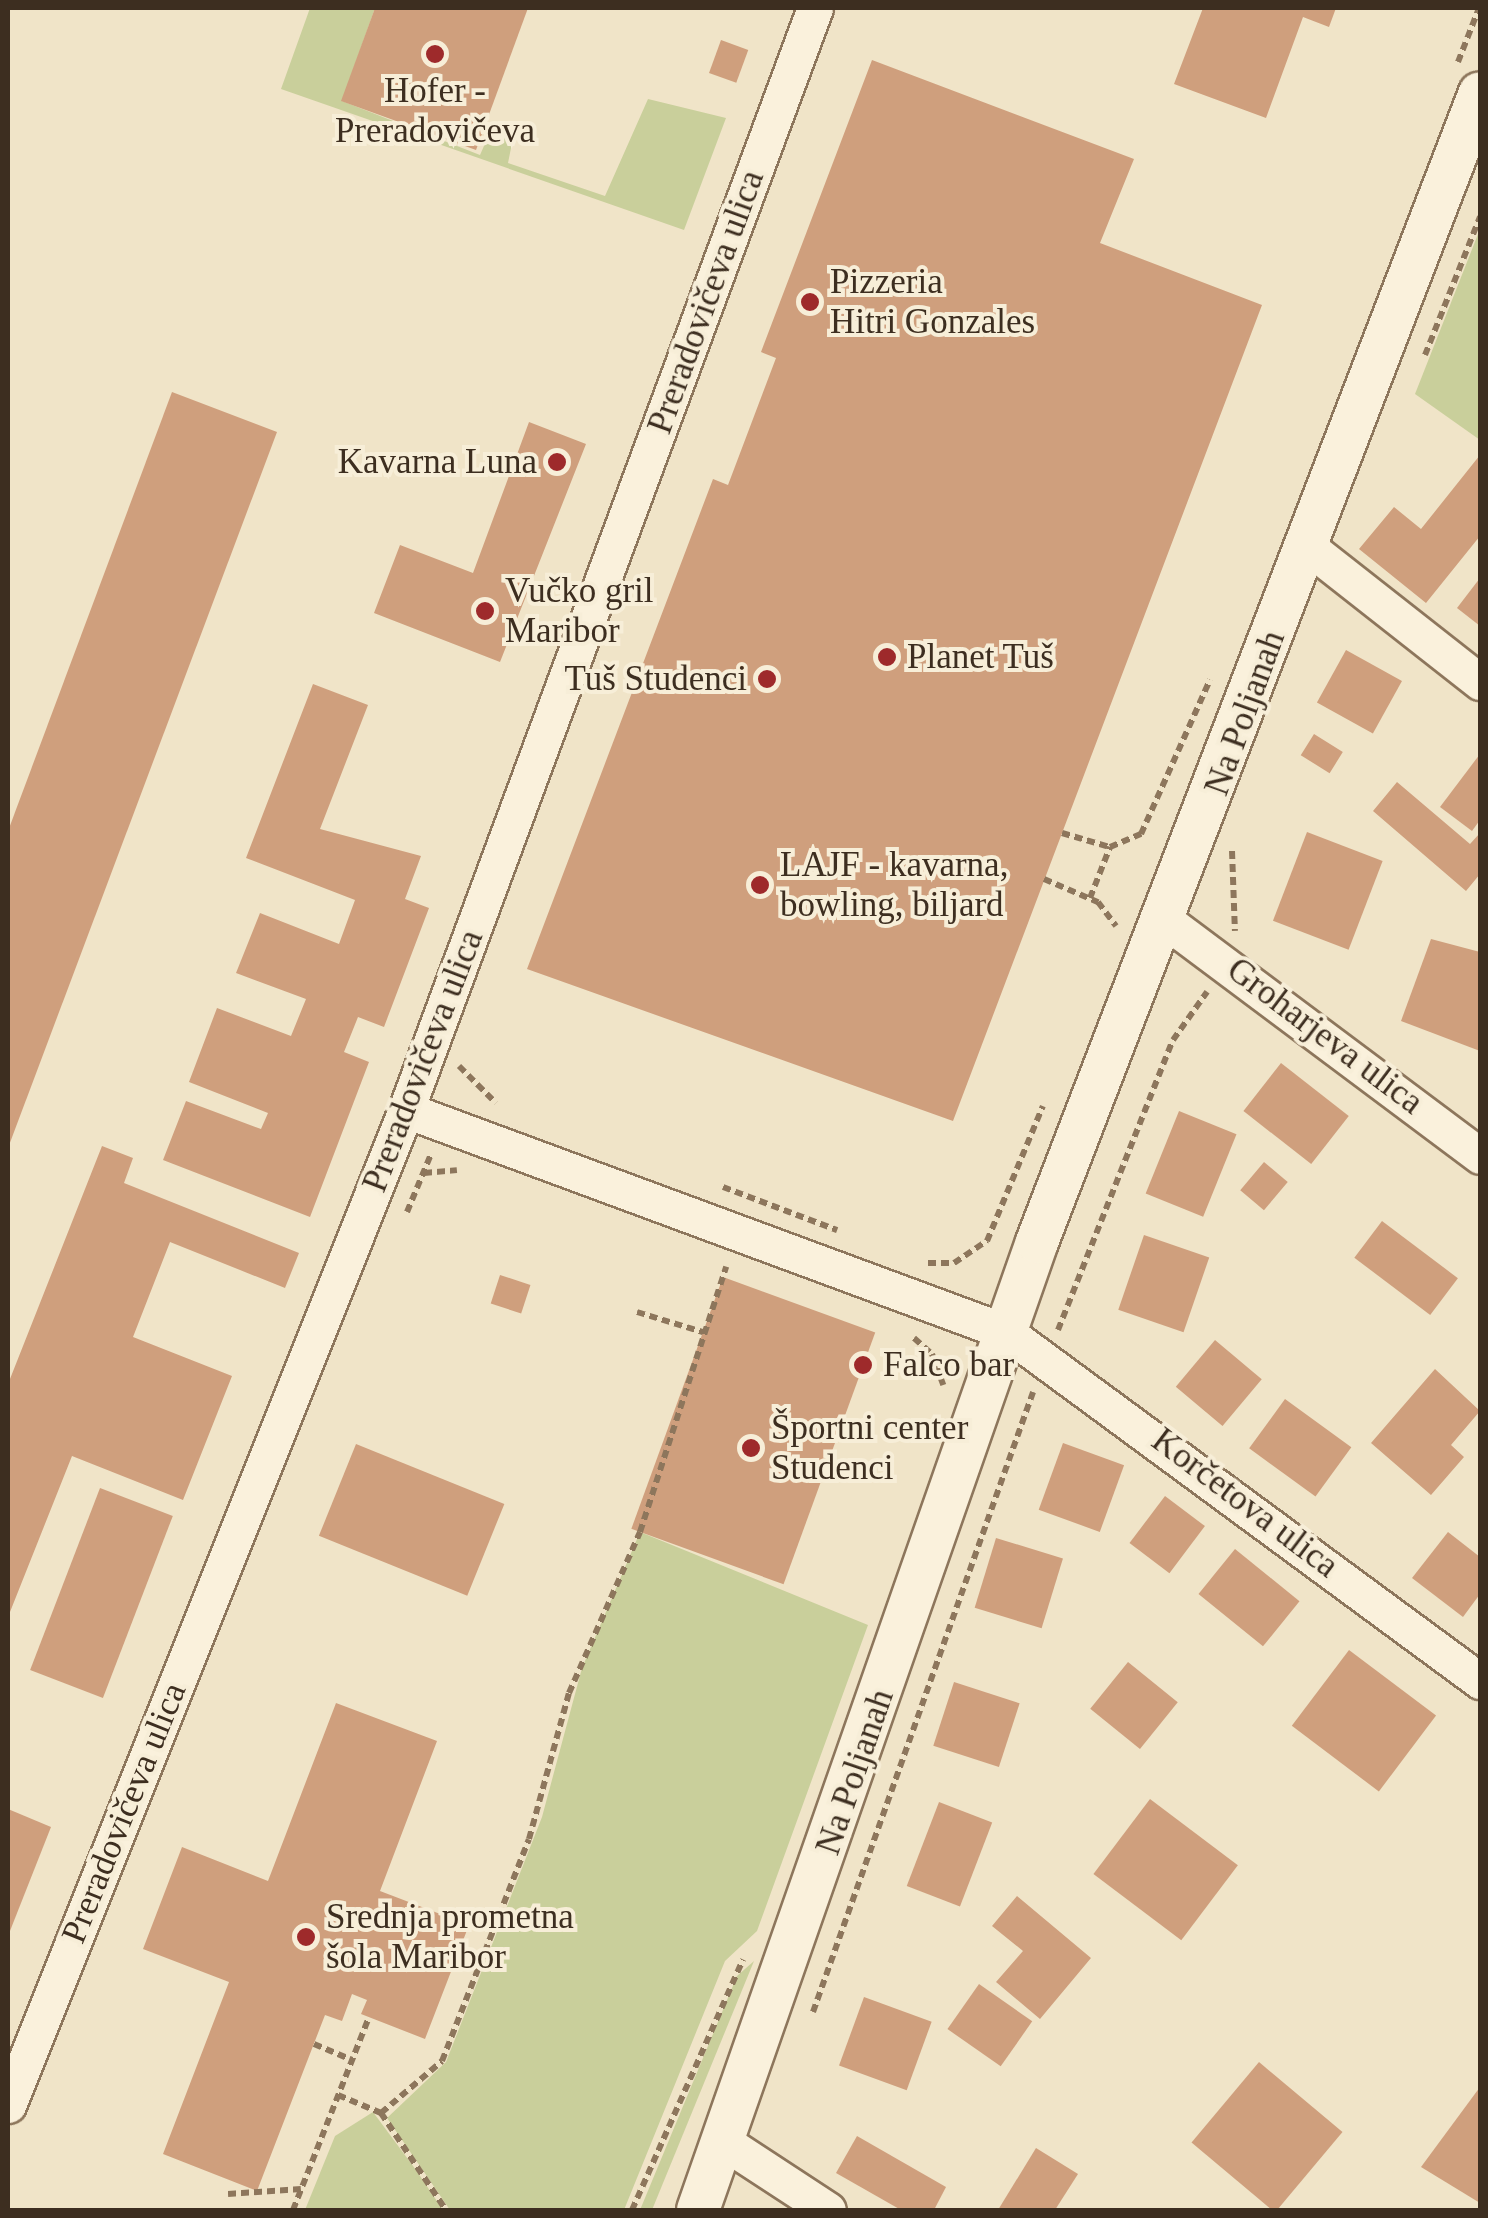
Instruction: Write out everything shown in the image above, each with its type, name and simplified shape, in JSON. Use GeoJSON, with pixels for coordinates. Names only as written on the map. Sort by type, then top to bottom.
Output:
{"type":"FeatureCollection","features":[{"type":"Feature","properties":{"kind":"street","name":"Preradovičeva ulica"},"geometry":{"type":"LineString","coordinates":[[8,2105],[406,1110],[815,8]]}},
{"type":"Feature","properties":{"kind":"street","name":"Na Poljanah"},"geometry":{"type":"LineString","coordinates":[[698,2210],[1006,1332],[1480,93]]}},
{"type":"Feature","properties":{"kind":"street"},"geometry":{"type":"LineString","coordinates":[[1307,546],[1480,682]]}},
{"type":"Feature","properties":{"kind":"street","name":"Groharjeva ulica"},"geometry":{"type":"LineString","coordinates":[[1166,921],[1480,1156]]}},
{"type":"Feature","properties":{"kind":"street"},"geometry":{"type":"LineString","coordinates":[[406,1110],[1006,1332]]}},
{"type":"Feature","properties":{"kind":"street","name":"Korčetova ulica"},"geometry":{"type":"LineString","coordinates":[[1006,1332],[1480,1680]]}},
{"type":"Feature","properties":{"kind":"street"},"geometry":{"type":"LineString","coordinates":[[724,2142],[828,2210]]}},
{"type":"Feature","properties":{"kind":"path"},"geometry":{"type":"LineString","coordinates":[[1062,833],[1110,847],[1141,834],[1194,705],[1220,668]]}},
{"type":"Feature","properties":{"kind":"path"},"geometry":{"type":"LineString","coordinates":[[1090,898],[1110,847]]}},
{"type":"Feature","properties":{"kind":"path"},"geometry":{"type":"LineString","coordinates":[[1044,879],[1090,898],[1113,919],[1117,939]]}},
{"type":"Feature","properties":{"kind":"path"},"geometry":{"type":"LineString","coordinates":[[1058,1337],[1172,1040],[1204,1000]]}},
{"type":"Feature","properties":{"kind":"path"},"geometry":{"type":"LineString","coordinates":[[967,1258],[996,1227],[1050,1090]]}},
{"type":"Feature","properties":{"kind":"path"},"geometry":{"type":"LineString","coordinates":[[732,1188],[827,1222]]}},
{"type":"Feature","properties":{"kind":"path"},"geometry":{"type":"LineString","coordinates":[[381,2113],[442,2061],[529,1838],[569,1693],[640,1532],[726,1268]]}},
{"type":"Feature","properties":{"kind":"path"},"geometry":{"type":"LineString","coordinates":[[638,1312],[704,1332]]}},
{"type":"Feature","properties":{"kind":"path"},"geometry":{"type":"LineString","coordinates":[[808,2025],[1041,1379]]}},
{"type":"Feature","properties":{"kind":"path"},"geometry":{"type":"LineString","coordinates":[[632,2210],[736,1963]]}},
{"type":"Feature","properties":{"kind":"path"},"geometry":{"type":"LineString","coordinates":[[294,2210],[369,2017]]}},
{"type":"Feature","properties":{"kind":"path"},"geometry":{"type":"LineString","coordinates":[[314,2044],[352,2060]]}},
{"type":"Feature","properties":{"kind":"path"},"geometry":{"type":"LineString","coordinates":[[338,2095],[381,2113],[446,2210]]}},
{"type":"Feature","properties":{"kind":"path"},"geometry":{"type":"LineString","coordinates":[[228,2194],[302,2189]]}},
{"type":"Feature","properties":{"kind":"green space"},"geometry":{"type":"Polygon","coordinates":[[[310,8],[375,8],[342,101],[480,155],[491,130],[513,138],[508,163],[605,196],[648,99],[726,118],[684,230],[281,89],[310,8]]]}},
{"type":"Feature","properties":{"kind":"green space"},"geometry":{"type":"Polygon","coordinates":[[[1480,229],[1480,440],[1415,394],[1480,229]]]}},
{"type":"Feature","properties":{"kind":"green space"},"geometry":{"type":"Polygon","coordinates":[[[640,1532],[868,1625],[757,1931],[725,1961],[624,2210],[450,2210],[387,2118],[446,2062],[542,1817],[582,1668],[640,1532]]]}},
{"type":"Feature","properties":{"kind":"green space"},"geometry":{"type":"Polygon","coordinates":[[[754,1961],[652,2210],[640,2210],[737,1976],[754,1961]]]}},
{"type":"Feature","properties":{"kind":"green space"},"geometry":{"type":"Polygon","coordinates":[[[373,2112],[443,2210],[305,2210],[335,2136],[373,2112]]]}},
{"type":"Feature","properties":{"kind":"building","name":"Hofer - Preradovičeva"},"geometry":{"type":"Polygon","coordinates":[[[375,8],[528,8],[476,150],[341,101],[375,8]]]}},
{"type":"Feature","properties":{"kind":"building"},"geometry":{"type":"Polygon","coordinates":[[[1203,8],[1336,8],[1329,27],[1303,17],[1266,118],[1174,84],[1203,8]]]}},
{"type":"Feature","properties":{"kind":"building"},"geometry":{"type":"Polygon","coordinates":[[[721,40],[748,50],[736,83],[709,73],[721,40]]]}},
{"type":"Feature","properties":{"kind":"building","name":"Planet Tuš"},"geometry":{"type":"Polygon","coordinates":[[[872,60],[1134,159],[1100,243],[1262,305],[953,1121],[527,969],[713,479],[728,485],[776,358],[761,352],[872,60]]]}},
{"type":"Feature","properties":{"kind":"building"},"geometry":{"type":"Polygon","coordinates":[[[172,392],[277,432],[8,1148],[8,831],[172,392]]]}},
{"type":"Feature","properties":{"kind":"building"},"geometry":{"type":"Polygon","coordinates":[[[529,422],[586,444],[500,662],[374,613],[400,545],[473,573],[529,422]]]}},
{"type":"Feature","properties":{"kind":"building"},"geometry":{"type":"Polygon","coordinates":[[[1480,455],[1480,536],[1426,603],[1359,549],[1394,507],[1421,529],[1480,455]]]}},
{"type":"Feature","properties":{"kind":"building"},"geometry":{"type":"Polygon","coordinates":[[[1480,578],[1480,626],[1457,608],[1480,578]]]}},
{"type":"Feature","properties":{"kind":"building"},"geometry":{"type":"Polygon","coordinates":[[[1346,650],[1402,681],[1373,734],[1317,702],[1346,650]]]}},
{"type":"Feature","properties":{"kind":"building"},"geometry":{"type":"Polygon","coordinates":[[[313,684],[368,705],[320,829],[421,856],[405,899],[429,908],[384,1027],[358,1017],[344,1052],[369,1062],[310,1217],[163,1160],[186,1101],[261,1129],[268,1113],[189,1082],[217,1008],[291,1036],[306,999],[236,973],[260,913],[339,944],[355,900],[246,858],[313,684]]]}},
{"type":"Feature","properties":{"kind":"building"},"geometry":{"type":"Polygon","coordinates":[[[1314,734],[1343,752],[1330,773],[1301,755],[1314,734]]]}},
{"type":"Feature","properties":{"kind":"building"},"geometry":{"type":"Polygon","coordinates":[[[1480,754],[1480,820],[1472,831],[1440,807],[1480,754]]]}},
{"type":"Feature","properties":{"kind":"building"},"geometry":{"type":"Polygon","coordinates":[[[1397,782],[1470,844],[1480,833],[1480,874],[1466,891],[1373,811],[1397,782]]]}},
{"type":"Feature","properties":{"kind":"building"},"geometry":{"type":"Polygon","coordinates":[[[1307,832],[1383,861],[1349,950],[1273,921],[1307,832]]]}},
{"type":"Feature","properties":{"kind":"building"},"geometry":{"type":"Polygon","coordinates":[[[1431,939],[1480,952],[1480,1051],[1401,1021],[1431,939]]]}},
{"type":"Feature","properties":{"kind":"building"},"geometry":{"type":"Polygon","coordinates":[[[1281,1063],[1349,1116],[1311,1164],[1243,1111],[1281,1063]]]}},
{"type":"Feature","properties":{"kind":"building"},"geometry":{"type":"Polygon","coordinates":[[[1179,1111],[1236,1134],[1203,1217],[1146,1194],[1179,1111]]]}},
{"type":"Feature","properties":{"kind":"building"},"geometry":{"type":"Polygon","coordinates":[[[102,1146],[133,1158],[124,1183],[299,1253],[285,1288],[170,1242],[133,1337],[232,1376],[183,1500],[72,1456],[8,1617],[8,1384],[102,1146]]]}},
{"type":"Feature","properties":{"kind":"building"},"geometry":{"type":"Polygon","coordinates":[[[1264,1162],[1288,1182],[1264,1210],[1240,1190],[1264,1162]]]}},
{"type":"Feature","properties":{"kind":"building"},"geometry":{"type":"Polygon","coordinates":[[[1382,1221],[1458,1278],[1430,1315],[1354,1258],[1382,1221]]]}},
{"type":"Feature","properties":{"kind":"building"},"geometry":{"type":"Polygon","coordinates":[[[1144,1235],[1209,1257],[1184,1332],[1118,1310],[1144,1235]]]}},
{"type":"Feature","properties":{"kind":"building"},"geometry":{"type":"Polygon","coordinates":[[[500,1275],[530,1285],[521,1313],[491,1304],[500,1275]]]}},
{"type":"Feature","properties":{"kind":"building","name":"Športni center Studenci"},"geometry":{"type":"Polygon","coordinates":[[[723,1277],[875,1332],[784,1584],[631,1529],[723,1277]]]}},
{"type":"Feature","properties":{"kind":"building"},"geometry":{"type":"Polygon","coordinates":[[[1215,1340],[1262,1379],[1223,1426],[1176,1387],[1215,1340]]]}},
{"type":"Feature","properties":{"kind":"building"},"geometry":{"type":"Polygon","coordinates":[[[1435,1369],[1480,1411],[1451,1445],[1464,1457],[1431,1495],[1371,1443],[1435,1369]]]}},
{"type":"Feature","properties":{"kind":"building"},"geometry":{"type":"Polygon","coordinates":[[[1285,1399],[1351,1447],[1315,1497],[1249,1448],[1285,1399]]]}},
{"type":"Feature","properties":{"kind":"building"},"geometry":{"type":"Polygon","coordinates":[[[1063,1443],[1124,1465],[1100,1532],[1039,1510],[1063,1443]]]}},
{"type":"Feature","properties":{"kind":"building"},"geometry":{"type":"Polygon","coordinates":[[[356,1444],[504,1504],[467,1596],[319,1536],[356,1444]]]}},
{"type":"Feature","properties":{"kind":"building"},"geometry":{"type":"Polygon","coordinates":[[[100,1488],[173,1516],[103,1698],[30,1670],[100,1488]]]}},
{"type":"Feature","properties":{"kind":"building"},"geometry":{"type":"Polygon","coordinates":[[[1165,1496],[1205,1526],[1169,1573],[1129,1543],[1165,1496]]]}},
{"type":"Feature","properties":{"kind":"building"},"geometry":{"type":"Polygon","coordinates":[[[1448,1532],[1480,1557],[1480,1594],[1463,1617],[1412,1578],[1448,1532]]]}},
{"type":"Feature","properties":{"kind":"building"},"geometry":{"type":"Polygon","coordinates":[[[996,1538],[1063,1558],[1042,1628],[975,1608],[996,1538]]]}},
{"type":"Feature","properties":{"kind":"building"},"geometry":{"type":"Polygon","coordinates":[[[1235,1549],[1300,1601],[1263,1646],[1198,1594],[1235,1549]]]}},
{"type":"Feature","properties":{"kind":"building"},"geometry":{"type":"Polygon","coordinates":[[[1349,1650],[1436,1716],[1379,1791],[1292,1726],[1349,1650]]]}},
{"type":"Feature","properties":{"kind":"building"},"geometry":{"type":"Polygon","coordinates":[[[1128,1662],[1178,1702],[1140,1749],[1090,1709],[1128,1662]]]}},
{"type":"Feature","properties":{"kind":"building"},"geometry":{"type":"Polygon","coordinates":[[[954,1682],[1020,1703],[999,1767],[933,1746],[954,1682]]]}},
{"type":"Feature","properties":{"kind":"building","name":"Srednja prometna šola Maribor"},"geometry":{"type":"Polygon","coordinates":[[[336,1703],[437,1741],[380,1891],[469,1925],[425,2039],[361,2014],[367,2000],[352,1994],[342,2021],[325,2015],[257,2191],[163,2154],[229,1982],[143,1949],[182,1847],[268,1881],[336,1703]]]}},
{"type":"Feature","properties":{"kind":"building"},"geometry":{"type":"Polygon","coordinates":[[[1150,1799],[1238,1865],[1181,1940],[1093,1874],[1150,1799]]]}},
{"type":"Feature","properties":{"kind":"building"},"geometry":{"type":"Polygon","coordinates":[[[939,1802],[992,1822],[960,1906],[907,1886],[939,1802]]]}},
{"type":"Feature","properties":{"kind":"building"},"geometry":{"type":"Polygon","coordinates":[[[8,1809],[51,1827],[8,1936],[8,1809]]]}},
{"type":"Feature","properties":{"kind":"building"},"geometry":{"type":"Polygon","coordinates":[[[1017,1896],[1091,1958],[1040,2019],[996,1982],[1023,1951],[992,1926],[1017,1896]]]}},
{"type":"Feature","properties":{"kind":"building"},"geometry":{"type":"Polygon","coordinates":[[[979,1984],[1032,2021],[1001,2066],[947,2029],[979,1984]]]}},
{"type":"Feature","properties":{"kind":"building"},"geometry":{"type":"Polygon","coordinates":[[[864,1997],[932,2022],[907,2090],[839,2066],[864,1997]]]}},
{"type":"Feature","properties":{"kind":"building"},"geometry":{"type":"Polygon","coordinates":[[[1259,2062],[1342,2132],[1277,2210],[1272,2210],[1192,2142],[1259,2062]]]}},
{"type":"Feature","properties":{"kind":"building"},"geometry":{"type":"Polygon","coordinates":[[[1480,2087],[1480,2203],[1421,2167],[1480,2087]]]}},
{"type":"Feature","properties":{"kind":"building"},"geometry":{"type":"Polygon","coordinates":[[[857,2136],[946,2187],[934,2210],[901,2210],[836,2173],[857,2136]]]}},
{"type":"Feature","properties":{"kind":"building"},"geometry":{"type":"Polygon","coordinates":[[[1036,2148],[1078,2174],[1055,2210],[998,2210],[1036,2148]]]}},
{"type":"Feature","properties":{"kind":"place","name":"Hofer - Preradovičeva"},"geometry":{"type":"Point","coordinates":[435,54]}},
{"type":"Feature","properties":{"kind":"place","name":"Pizzeria Hitri Gonzales"},"geometry":{"type":"Point","coordinates":[810,302]}},
{"type":"Feature","properties":{"kind":"place","name":"Kavarna Luna"},"geometry":{"type":"Point","coordinates":[557,462]}},
{"type":"Feature","properties":{"kind":"place","name":"Vučko gril Maribor"},"geometry":{"type":"Point","coordinates":[485,611]}},
{"type":"Feature","properties":{"kind":"place","name":"Planet Tuš"},"geometry":{"type":"Point","coordinates":[887,657]}},
{"type":"Feature","properties":{"kind":"place","name":"Tuš Studenci"},"geometry":{"type":"Point","coordinates":[767,679]}},
{"type":"Feature","properties":{"kind":"place","name":"LAJF - kavarna, bowling, biljard"},"geometry":{"type":"Point","coordinates":[760,885]}},
{"type":"Feature","properties":{"kind":"place","name":"Falco bar"},"geometry":{"type":"Point","coordinates":[863,1365]}},
{"type":"Feature","properties":{"kind":"place","name":"Športni center Studenci"},"geometry":{"type":"Point","coordinates":[751,1448]}},
{"type":"Feature","properties":{"kind":"place","name":"Srednja prometna šola Maribor"},"geometry":{"type":"Point","coordinates":[306,1937]}}]}
